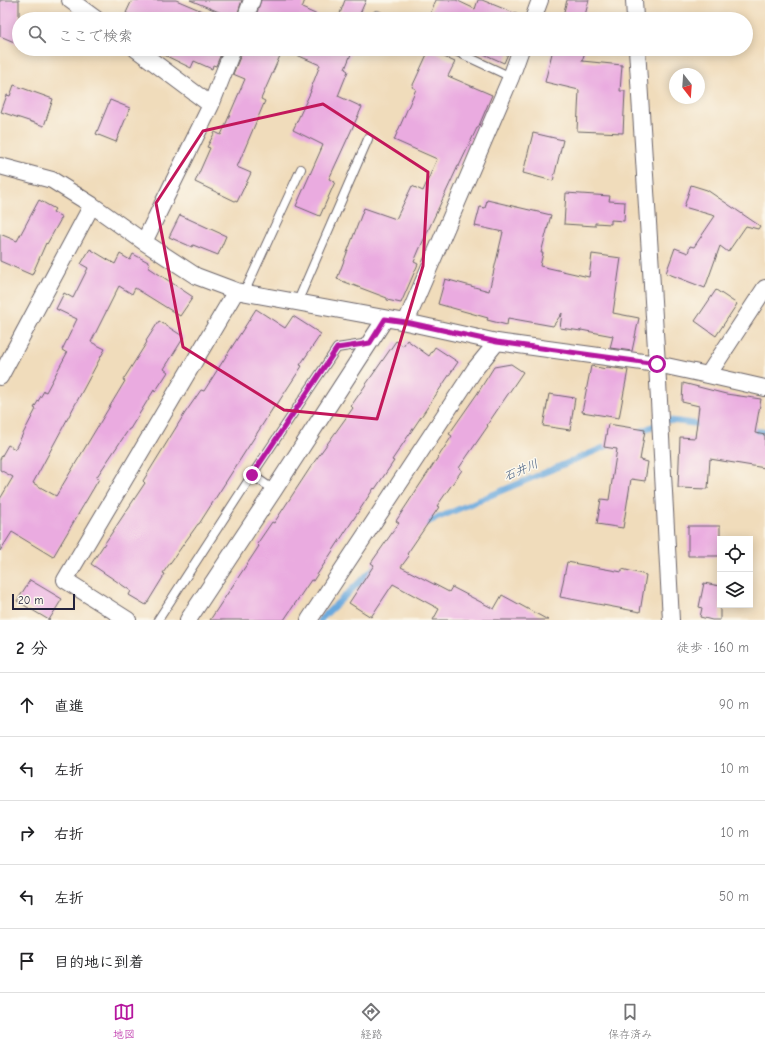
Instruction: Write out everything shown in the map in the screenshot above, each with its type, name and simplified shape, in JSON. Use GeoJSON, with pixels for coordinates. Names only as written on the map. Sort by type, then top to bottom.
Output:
{"type":"FeatureCollection","features":[{"type":"Feature","properties":{"kind":"street"},"geometry":{"type":"LineString","coordinates":[[70,0],[86,12]]}},
{"type":"Feature","properties":{"kind":"street"},"geometry":{"type":"LineString","coordinates":[[248,12],[252,0]]}},
{"type":"Feature","properties":{"kind":"street"},"geometry":{"type":"LineString","coordinates":[[536,12],[540,0]]}},
{"type":"Feature","properties":{"kind":"street"},"geometry":{"type":"LineString","coordinates":[[634,0],[635,12]]}},
{"type":"Feature","properties":{"kind":"street"},"geometry":{"type":"LineString","coordinates":[[145,56],[211,105]]}},
{"type":"Feature","properties":{"kind":"street"},"geometry":{"type":"LineString","coordinates":[[144,242],[211,105],[230,56]]}},
{"type":"Feature","properties":{"kind":"street"},"geometry":{"type":"LineString","coordinates":[[406,322],[511,77],[518,56]]}},
{"type":"Feature","properties":{"kind":"street"},"geometry":{"type":"LineString","coordinates":[[637,56],[657,364],[671,620]]}},
{"type":"Feature","properties":{"kind":"street"},"geometry":{"type":"LineString","coordinates":[[0,166],[52,180],[92,205],[144,242],[196,276],[240,292],[406,322],[497,342],[657,364],[765,388]]}},
{"type":"Feature","properties":{"kind":"street"},"geometry":{"type":"LineString","coordinates":[[0,377],[92,205]]}},
{"type":"Feature","properties":{"kind":"street"},"geometry":{"type":"LineString","coordinates":[[708,375],[765,288]]}},
{"type":"Feature","properties":{"kind":"street"},"geometry":{"type":"LineString","coordinates":[[128,620],[65,580],[240,292]]}},
{"type":"Feature","properties":{"kind":"street"},"geometry":{"type":"LineString","coordinates":[[188,620],[385,319]]}},
{"type":"Feature","properties":{"kind":"street"},"geometry":{"type":"LineString","coordinates":[[309,620],[475,369],[497,342]]}},
{"type":"Feature","properties":{"kind":"lane"},"geometry":{"type":"LineString","coordinates":[[466,56],[511,77]]}},
{"type":"Feature","properties":{"kind":"lane"},"geometry":{"type":"LineString","coordinates":[[297,303],[368,139]]}},
{"type":"Feature","properties":{"kind":"lane"},"geometry":{"type":"LineString","coordinates":[[240,292],[301,169]]}},
{"type":"Feature","properties":{"kind":"lane"},"geometry":{"type":"LineString","coordinates":[[158,620],[337,348],[370,343]]}},
{"type":"Feature","properties":{"kind":"lane"},"geometry":{"type":"LineString","coordinates":[[252,475],[274,490]]}},
{"type":"Feature","properties":{"kind":"highlighted area"},"geometry":{"type":"Polygon","coordinates":[[[323,104],[428,172],[423,266],[377,419],[284,410],[183,347],[156,203],[203,131],[323,104]]]}},
{"type":"Feature","properties":{"kind":"building"},"geometry":{"type":"Polygon","coordinates":[[[0,0],[19,0],[19,12],[12,12],[12,41],[0,36],[0,0]]]}},
{"type":"Feature","properties":{"kind":"building"},"geometry":{"type":"Polygon","coordinates":[[[132,0],[176,0],[204,12],[126,12],[132,0]]]}},
{"type":"Feature","properties":{"kind":"building"},"geometry":{"type":"Polygon","coordinates":[[[190,0],[242,0],[238,12],[219,12],[190,0]]]}},
{"type":"Feature","properties":{"kind":"building"},"geometry":{"type":"Polygon","coordinates":[[[261,0],[305,0],[302,8],[311,12],[257,12],[261,0]]]}},
{"type":"Feature","properties":{"kind":"building"},"geometry":{"type":"Polygon","coordinates":[[[345,0],[366,0],[361,12],[341,12],[345,0]]]}},
{"type":"Feature","properties":{"kind":"building"},"geometry":{"type":"Polygon","coordinates":[[[436,0],[456,0],[475,9],[478,0],[482,0],[512,12],[431,12],[436,0]]]}},
{"type":"Feature","properties":{"kind":"building"},"geometry":{"type":"Polygon","coordinates":[[[567,0],[589,0],[586,12],[564,12],[567,0]]]}},
{"type":"Feature","properties":{"kind":"building"},"geometry":{"type":"Polygon","coordinates":[[[166,56],[220,56],[216,66],[213,65],[212,69],[194,61],[191,68],[166,56]]]}},
{"type":"Feature","properties":{"kind":"building"},"geometry":{"type":"Polygon","coordinates":[[[240,56],[280,56],[261,99],[265,101],[237,167],[251,173],[237,202],[195,182],[210,148],[207,147],[215,132],[221,135],[245,79],[233,74],[240,56]]]}},
{"type":"Feature","properties":{"kind":"building"},"geometry":{"type":"Polygon","coordinates":[[[299,56],[350,56],[345,69],[348,71],[338,96],[362,107],[329,179],[335,182],[320,216],[296,206],[323,145],[293,130],[311,91],[320,65],[299,56]]]}},
{"type":"Feature","properties":{"kind":"building"},"geometry":{"type":"Polygon","coordinates":[[[426,56],[442,56],[455,62],[448,76],[492,95],[478,128],[458,166],[419,250],[414,262],[418,264],[401,303],[387,300],[387,298],[337,279],[364,208],[396,219],[412,186],[423,191],[437,159],[394,140],[416,89],[412,87],[426,56]]]}},
{"type":"Feature","properties":{"kind":"building"},"geometry":{"type":"Polygon","coordinates":[[[488,56],[507,56],[504,63],[488,56]]]}},
{"type":"Feature","properties":{"kind":"building"},"geometry":{"type":"Polygon","coordinates":[[[551,56],[584,56],[582,61],[622,65],[620,91],[625,91],[623,133],[577,131],[579,90],[545,82],[551,56]]]}},
{"type":"Feature","properties":{"kind":"building"},"geometry":{"type":"Polygon","coordinates":[[[14,85],[53,99],[44,126],[1,112],[7,95],[10,96],[14,85]]]}},
{"type":"Feature","properties":{"kind":"building"},"geometry":{"type":"Polygon","coordinates":[[[110,100],[130,108],[116,142],[96,134],[110,100]]]}},
{"type":"Feature","properties":{"kind":"building"},"geometry":{"type":"Polygon","coordinates":[[[533,133],[563,140],[553,181],[523,173],[533,133]]]}},
{"type":"Feature","properties":{"kind":"building"},"geometry":{"type":"Polygon","coordinates":[[[691,185],[707,190],[760,226],[758,229],[746,226],[728,252],[720,246],[705,288],[666,273],[675,248],[688,253],[690,246],[694,247],[715,216],[684,207],[691,185]]]}},
{"type":"Feature","properties":{"kind":"building"},"geometry":{"type":"Polygon","coordinates":[[[566,193],[610,196],[609,201],[625,202],[624,221],[611,220],[611,224],[595,223],[595,226],[564,224],[566,193]]]}},
{"type":"Feature","properties":{"kind":"building"},"geometry":{"type":"Polygon","coordinates":[[[39,200],[55,209],[53,212],[62,217],[47,244],[46,243],[32,275],[0,261],[0,234],[17,241],[39,200]]]}},
{"type":"Feature","properties":{"kind":"building"},"geometry":{"type":"Polygon","coordinates":[[[487,200],[551,215],[541,253],[543,253],[540,266],[589,277],[592,254],[621,258],[613,313],[639,318],[632,351],[610,348],[613,336],[560,328],[562,313],[553,326],[508,318],[507,325],[438,304],[445,279],[489,291],[503,232],[475,226],[480,207],[485,208],[487,200]]]}},
{"type":"Feature","properties":{"kind":"building"},"geometry":{"type":"Polygon","coordinates":[[[180,215],[226,236],[218,255],[193,245],[192,247],[169,237],[180,215]]]}},
{"type":"Feature","properties":{"kind":"building"},"geometry":{"type":"Polygon","coordinates":[[[90,249],[115,264],[120,254],[130,260],[133,254],[150,263],[148,267],[193,297],[180,316],[135,288],[132,294],[119,286],[91,342],[105,349],[33,483],[56,496],[159,321],[184,337],[164,369],[168,372],[155,392],[154,390],[130,429],[96,478],[99,479],[53,557],[12,532],[0,551],[0,499],[13,477],[0,470],[0,459],[8,445],[15,449],[36,409],[34,408],[44,391],[46,392],[67,353],[62,350],[77,319],[56,309],[64,293],[73,298],[88,268],[81,264],[90,249]]]}},
{"type":"Feature","properties":{"kind":"building"},"geometry":{"type":"Polygon","coordinates":[[[716,290],[737,304],[716,336],[695,321],[716,290]]]}},
{"type":"Feature","properties":{"kind":"building"},"geometry":{"type":"Polygon","coordinates":[[[256,309],[285,328],[293,316],[321,334],[300,365],[302,366],[276,406],[275,405],[199,524],[163,573],[165,574],[146,605],[129,595],[131,591],[91,564],[145,483],[143,481],[185,413],[201,390],[204,391],[256,309]]]}},
{"type":"Feature","properties":{"kind":"building"},"geometry":{"type":"Polygon","coordinates":[[[407,340],[429,356],[435,347],[458,362],[392,460],[394,461],[375,489],[374,488],[313,581],[311,580],[284,620],[210,620],[259,546],[257,544],[272,522],[274,523],[312,465],[353,408],[351,406],[396,341],[403,346],[407,340]]]}},
{"type":"Feature","properties":{"kind":"building"},"geometry":{"type":"Polygon","coordinates":[[[511,364],[523,372],[459,468],[462,470],[437,506],[439,507],[407,554],[409,556],[401,567],[449,592],[452,587],[494,609],[502,595],[548,620],[433,620],[439,609],[393,584],[371,617],[349,603],[374,565],[371,563],[399,523],[396,521],[452,436],[449,434],[494,367],[511,364]]]}},
{"type":"Feature","properties":{"kind":"building"},"geometry":{"type":"Polygon","coordinates":[[[591,366],[606,369],[607,367],[628,370],[619,418],[582,412],[591,366]]]}},
{"type":"Feature","properties":{"kind":"building"},"geometry":{"type":"Polygon","coordinates":[[[683,383],[726,394],[761,399],[755,433],[765,435],[765,468],[710,459],[708,489],[678,488],[680,437],[695,438],[699,406],[682,402],[683,383]]]}},
{"type":"Feature","properties":{"kind":"building"},"geometry":{"type":"Polygon","coordinates":[[[549,394],[575,398],[570,430],[543,426],[549,394]]]}},
{"type":"Feature","properties":{"kind":"building"},"geometry":{"type":"Polygon","coordinates":[[[608,424],[645,430],[640,460],[648,462],[645,481],[631,479],[623,528],[597,524],[601,499],[609,500],[617,449],[604,447],[608,424]]]}},
{"type":"Feature","properties":{"kind":"building"},"geometry":{"type":"Polygon","coordinates":[[[688,526],[720,526],[720,536],[717,536],[717,556],[688,556],[688,526]]]}},
{"type":"Feature","properties":{"kind":"building"},"geometry":{"type":"Polygon","coordinates":[[[567,562],[622,572],[622,569],[646,575],[640,612],[560,597],[567,562]]]}},
{"type":"Feature","properties":{"kind":"building"},"geometry":{"type":"Polygon","coordinates":[[[30,580],[62,599],[49,620],[17,601],[30,580]]]}},
{"type":"Feature","properties":{"kind":"building"},"geometry":{"type":"Polygon","coordinates":[[[704,583],[717,585],[717,608],[720,608],[720,620],[700,617],[702,608],[699,607],[704,583]]]}},
{"type":"Feature","properties":{"kind":"waterway","name":"石井川"},"geometry":{"type":"LineString","coordinates":[[637,433],[667,420],[705,425]]}},
{"type":"Feature","properties":{"kind":"waterway","name":"石井川"},"geometry":{"type":"LineString","coordinates":[[747,430],[765,432]]}},
{"type":"Feature","properties":{"kind":"waterway","name":"石井川"},"geometry":{"type":"LineString","coordinates":[[421,525],[612,444]]}},
{"type":"Feature","properties":{"kind":"waterway","name":"石井川"},"geometry":{"type":"LineString","coordinates":[[320,620],[375,567]]}},
{"type":"Feature","properties":{"kind":"route"},"geometry":{"type":"LineString","coordinates":[[252,475],[337,348],[370,343],[385,319],[406,322],[497,342],[657,364]]}}]}
